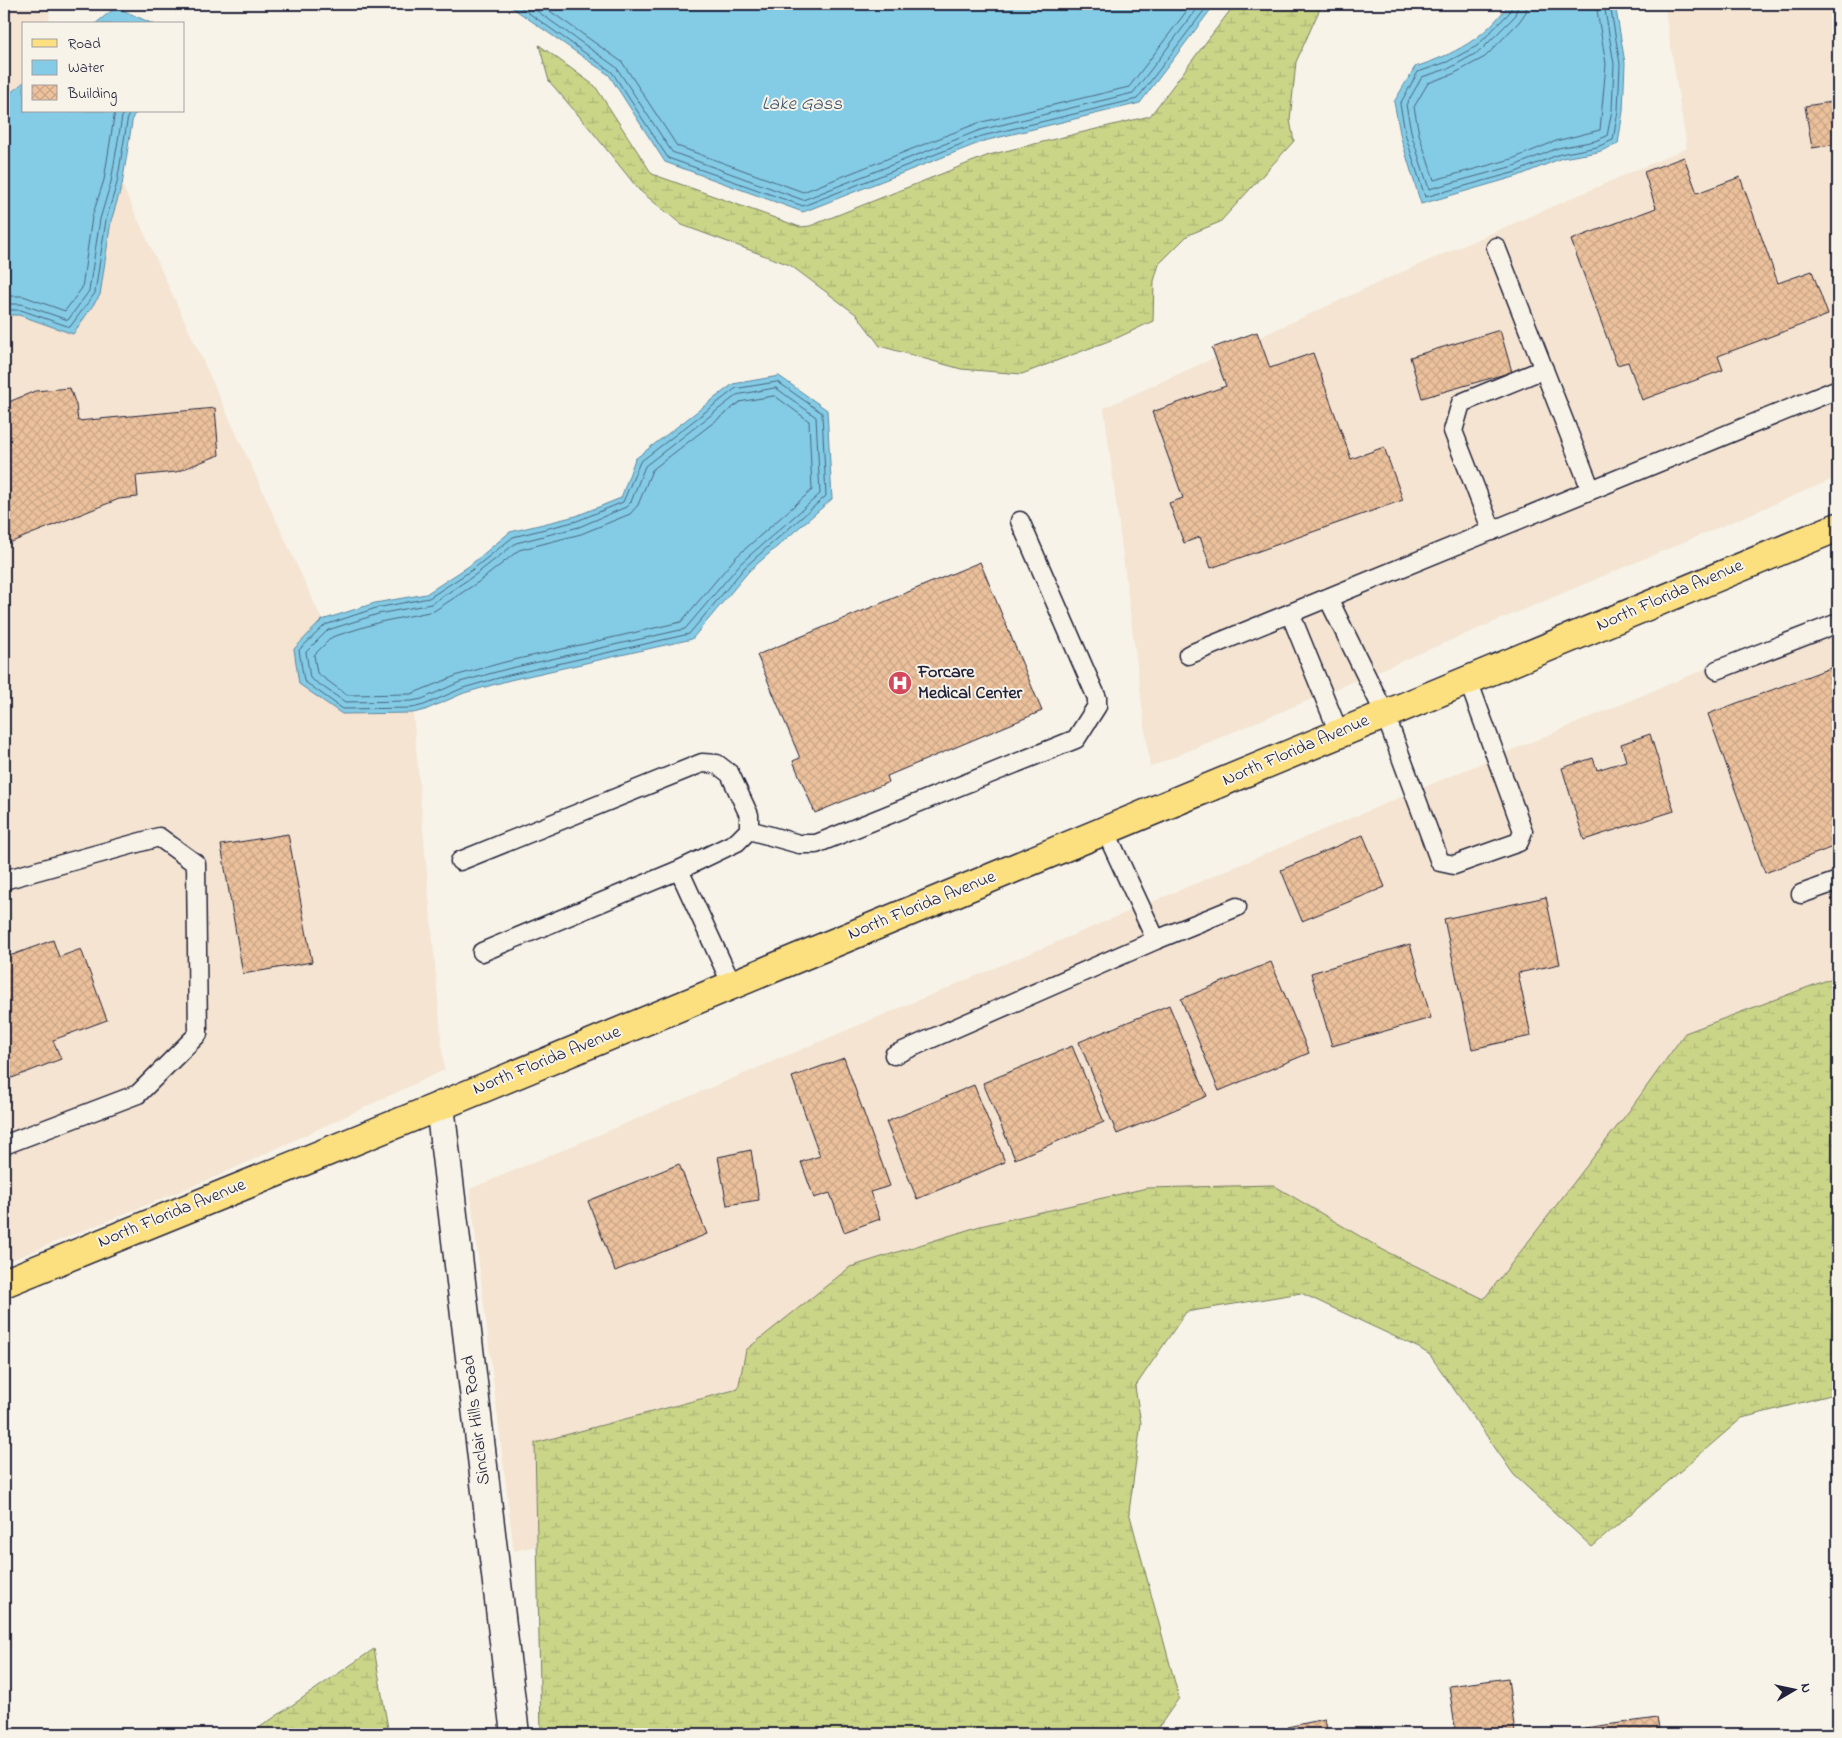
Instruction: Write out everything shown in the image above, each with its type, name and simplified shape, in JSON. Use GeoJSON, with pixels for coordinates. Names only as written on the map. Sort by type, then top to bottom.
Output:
{"type":"FeatureCollection","features":[{"type":"Feature","properties":{"kind":"main road","name":"North Florida Avenue"},"geometry":{"type":"LineString","coordinates":[[4,1282],[440,1106],[1838,526]]}},
{"type":"Feature","properties":{"kind":"street","name":"Sinclair Hills Road"},"geometry":{"type":"LineString","coordinates":[[440,1106],[515,1734]]}},
{"type":"Feature","properties":{"kind":"lane"},"geometry":{"type":"LineString","coordinates":[[1496,248],[1591,490]]}},
{"type":"Feature","properties":{"kind":"lane"},"geometry":{"type":"LineString","coordinates":[[1492,531],[1453,431],[1461,403],[1544,369]]}},
{"type":"Feature","properties":{"kind":"lane"},"geometry":{"type":"LineString","coordinates":[[1188,655],[1838,389]]}},
{"type":"Feature","properties":{"kind":"lane"},"geometry":{"type":"LineString","coordinates":[[749,830],[799,844],[816,844],[1076,739],[1097,706],[1096,698],[1020,521]]}},
{"type":"Feature","properties":{"kind":"lane"},"geometry":{"type":"LineString","coordinates":[[1328,598],[1386,714],[1440,862],[1454,865],[1519,842],[1523,832],[1468,680]]}},
{"type":"Feature","properties":{"kind":"lane"},"geometry":{"type":"LineString","coordinates":[[1290,613],[1339,733]]}},
{"type":"Feature","properties":{"kind":"lane"},"geometry":{"type":"LineString","coordinates":[[1717,670],[1838,624]]}},
{"type":"Feature","properties":{"kind":"lane"},"geometry":{"type":"LineString","coordinates":[[460,861],[702,763],[717,764],[730,774],[749,815],[749,830],[737,842],[679,870],[482,952]]}},
{"type":"Feature","properties":{"kind":"lane"},"geometry":{"type":"LineString","coordinates":[[1105,830],[1156,940]]}},
{"type":"Feature","properties":{"kind":"lane"},"geometry":{"type":"LineString","coordinates":[[4,880],[159,837],[196,864],[198,1034],[138,1094],[4,1145]]}},
{"type":"Feature","properties":{"kind":"lane"},"geometry":{"type":"LineString","coordinates":[[679,870],[732,985]]}},
{"type":"Feature","properties":{"kind":"lane"},"geometry":{"type":"LineString","coordinates":[[1802,894],[1838,880]]}},
{"type":"Feature","properties":{"kind":"lane"},"geometry":{"type":"LineString","coordinates":[[894,1055],[1156,940],[1237,907]]}},
{"type":"Feature","properties":{"kind":"shaded area"},"geometry":{"type":"Polygon","coordinates":[[[4,4],[50,4],[49,22],[22,22],[22,84],[4,98],[4,4]]]}},
{"type":"Feature","properties":{"kind":"shaded area"},"geometry":{"type":"Polygon","coordinates":[[[1664,4],[1838,4],[1838,477],[1150,767],[1104,408],[1400,273],[1687,148],[1664,4]]]}},
{"type":"Feature","properties":{"kind":"shaded area"},"geometry":{"type":"Polygon","coordinates":[[[122,185],[322,620],[294,649],[383,712],[413,713],[444,1070],[222,1174],[4,1263],[4,315],[19,315],[73,333],[100,295],[111,221],[122,185]]]}},
{"type":"Feature","properties":{"kind":"shaded area"},"geometry":{"type":"Polygon","coordinates":[[[1838,613],[1838,976],[1685,1033],[1629,1111],[1484,1299],[1385,1251],[747,1350],[738,1389],[535,1443],[536,1546],[514,1551],[470,1189],[1838,613]]]}},
{"type":"Feature","properties":{"kind":"green space"},"geometry":{"type":"Polygon","coordinates":[[[1235,4],[1322,4],[1296,62],[1290,120],[1294,141],[1220,222],[1188,235],[1159,264],[1154,281],[1153,321],[1119,337],[1022,374],[961,369],[880,346],[857,315],[790,265],[682,225],[639,190],[549,81],[539,45],[595,86],[652,174],[800,227],[810,226],[989,155],[1150,116],[1235,4]]]}},
{"type":"Feature","properties":{"kind":"green space"},"geometry":{"type":"Polygon","coordinates":[[[1838,976],[1838,1393],[1742,1418],[1592,1547],[1514,1475],[1430,1355],[1419,1348],[1301,1293],[1186,1312],[1135,1387],[1141,1423],[1129,1512],[1179,1698],[1154,1734],[541,1734],[535,1443],[738,1389],[746,1350],[850,1267],[980,1226],[1147,1188],[1273,1185],[1385,1251],[1484,1299],[1629,1111],[1685,1033],[1838,976]]]}},
{"type":"Feature","properties":{"kind":"green space"},"geometry":{"type":"Polygon","coordinates":[[[374,1649],[389,1734],[250,1734],[374,1649]]]}},
{"type":"Feature","properties":{"kind":"water","name":"Lake Gass"},"geometry":{"type":"Polygon","coordinates":[[[507,4],[1215,4],[1140,103],[984,141],[803,212],[665,162],[609,75],[507,4]]]}},
{"type":"Feature","properties":{"kind":"water"},"geometry":{"type":"Polygon","coordinates":[[[1509,4],[1615,4],[1625,63],[1623,111],[1618,144],[1598,152],[1562,158],[1518,176],[1421,204],[1401,138],[1394,102],[1415,67],[1443,57],[1468,44],[1489,27],[1509,4]]]}},
{"type":"Feature","properties":{"kind":"water"},"geometry":{"type":"Polygon","coordinates":[[[116,7],[149,22],[97,22],[116,7]]]}},
{"type":"Feature","properties":{"kind":"water"},"geometry":{"type":"Polygon","coordinates":[[[22,84],[22,112],[138,112],[133,116],[122,185],[111,221],[100,295],[73,334],[19,315],[4,315],[4,98],[22,84]]]}},
{"type":"Feature","properties":{"kind":"water"},"geometry":{"type":"Polygon","coordinates":[[[779,376],[827,410],[832,499],[749,571],[692,639],[510,680],[464,693],[425,710],[413,713],[342,714],[299,684],[294,649],[322,620],[375,603],[426,594],[469,566],[510,532],[576,516],[621,498],[635,459],[733,384],[779,376]]]}},
{"type":"Feature","properties":{"kind":"building"},"geometry":{"type":"Polygon","coordinates":[[[1838,101],[1838,144],[1812,148],[1805,106],[1838,101]]]}},
{"type":"Feature","properties":{"kind":"building"},"geometry":{"type":"Polygon","coordinates":[[[1684,157],[1697,193],[1740,177],[1778,283],[1812,271],[1828,315],[1718,356],[1723,370],[1642,400],[1628,362],[1617,365],[1571,240],[1656,208],[1644,172],[1684,157]]]}},
{"type":"Feature","properties":{"kind":"building"},"geometry":{"type":"Polygon","coordinates":[[[1500,330],[1512,372],[1422,398],[1410,357],[1500,330]]]}},
{"type":"Feature","properties":{"kind":"building"},"geometry":{"type":"Polygon","coordinates":[[[1257,332],[1270,368],[1313,353],[1351,459],[1384,447],[1403,500],[1211,568],[1200,537],[1184,543],[1169,503],[1183,498],[1152,412],[1226,386],[1212,348],[1257,332]]]}},
{"type":"Feature","properties":{"kind":"building"},"geometry":{"type":"Polygon","coordinates":[[[70,388],[76,405],[78,421],[215,408],[219,455],[176,472],[136,476],[138,497],[119,499],[4,545],[4,404],[35,391],[70,388]]]}},
{"type":"Feature","properties":{"kind":"building","name":"Forcare Medical Center"},"geometry":{"type":"Polygon","coordinates":[[[980,562],[1042,711],[887,776],[889,782],[815,813],[793,761],[800,758],[757,655],[980,562]]]}},
{"type":"Feature","properties":{"kind":"building"},"geometry":{"type":"Polygon","coordinates":[[[1838,665],[1838,845],[1765,873],[1708,714],[1838,665]]]}},
{"type":"Feature","properties":{"kind":"building"},"geometry":{"type":"Polygon","coordinates":[[[1650,734],[1674,811],[1584,840],[1562,768],[1593,758],[1597,770],[1626,761],[1621,744],[1650,734]]]}},
{"type":"Feature","properties":{"kind":"building"},"geometry":{"type":"Polygon","coordinates":[[[288,834],[312,962],[243,974],[221,845],[288,834]]]}},
{"type":"Feature","properties":{"kind":"building"},"geometry":{"type":"Polygon","coordinates":[[[1363,835],[1385,887],[1302,921],[1281,870],[1363,835]]]}},
{"type":"Feature","properties":{"kind":"building"},"geometry":{"type":"Polygon","coordinates":[[[1546,897],[1560,964],[1518,973],[1531,1036],[1472,1049],[1444,919],[1546,897]]]}},
{"type":"Feature","properties":{"kind":"building"},"geometry":{"type":"Polygon","coordinates":[[[53,940],[59,957],[81,949],[107,1020],[53,1040],[61,1059],[12,1078],[8,1068],[4,1069],[4,958],[53,940]]]}},
{"type":"Feature","properties":{"kind":"building"},"geometry":{"type":"Polygon","coordinates":[[[1410,944],[1431,1018],[1332,1046],[1311,973],[1410,944]]]}},
{"type":"Feature","properties":{"kind":"building"},"geometry":{"type":"Polygon","coordinates":[[[1271,962],[1309,1053],[1219,1091],[1181,999],[1271,962]]]}},
{"type":"Feature","properties":{"kind":"building"},"geometry":{"type":"Polygon","coordinates":[[[1169,1005],[1207,1096],[1117,1134],[1079,1042],[1169,1005]]]}},
{"type":"Feature","properties":{"kind":"building"},"geometry":{"type":"Polygon","coordinates":[[[1072,1046],[1104,1122],[1015,1159],[983,1083],[1072,1046]]]}},
{"type":"Feature","properties":{"kind":"building"},"geometry":{"type":"Polygon","coordinates":[[[844,1058],[890,1186],[870,1192],[880,1219],[844,1232],[830,1193],[814,1198],[801,1162],[820,1156],[792,1077],[844,1058]]]}},
{"type":"Feature","properties":{"kind":"building"},"geometry":{"type":"Polygon","coordinates":[[[974,1085],[1005,1162],[917,1199],[886,1122],[974,1085]]]}},
{"type":"Feature","properties":{"kind":"building"},"geometry":{"type":"Polygon","coordinates":[[[751,1150],[759,1200],[727,1205],[718,1157],[751,1150]]]}},
{"type":"Feature","properties":{"kind":"building"},"geometry":{"type":"Polygon","coordinates":[[[679,1164],[707,1234],[615,1271],[588,1201],[679,1164]]]}},
{"type":"Feature","properties":{"kind":"building"},"geometry":{"type":"Polygon","coordinates":[[[1508,1678],[1515,1734],[1456,1734],[1449,1686],[1508,1678]]]}},
{"type":"Feature","properties":{"kind":"building"},"geometry":{"type":"Polygon","coordinates":[[[1657,1718],[1660,1734],[1585,1734],[1584,1728],[1657,1718]]]}},
{"type":"Feature","properties":{"kind":"building"},"geometry":{"type":"Polygon","coordinates":[[[1325,1719],[1328,1734],[1289,1734],[1287,1727],[1325,1719]]]}},
{"type":"Feature","properties":{"kind":"place","name":"Forcare Medical Center"},"geometry":{"type":"Point","coordinates":[900,683]}}]}
